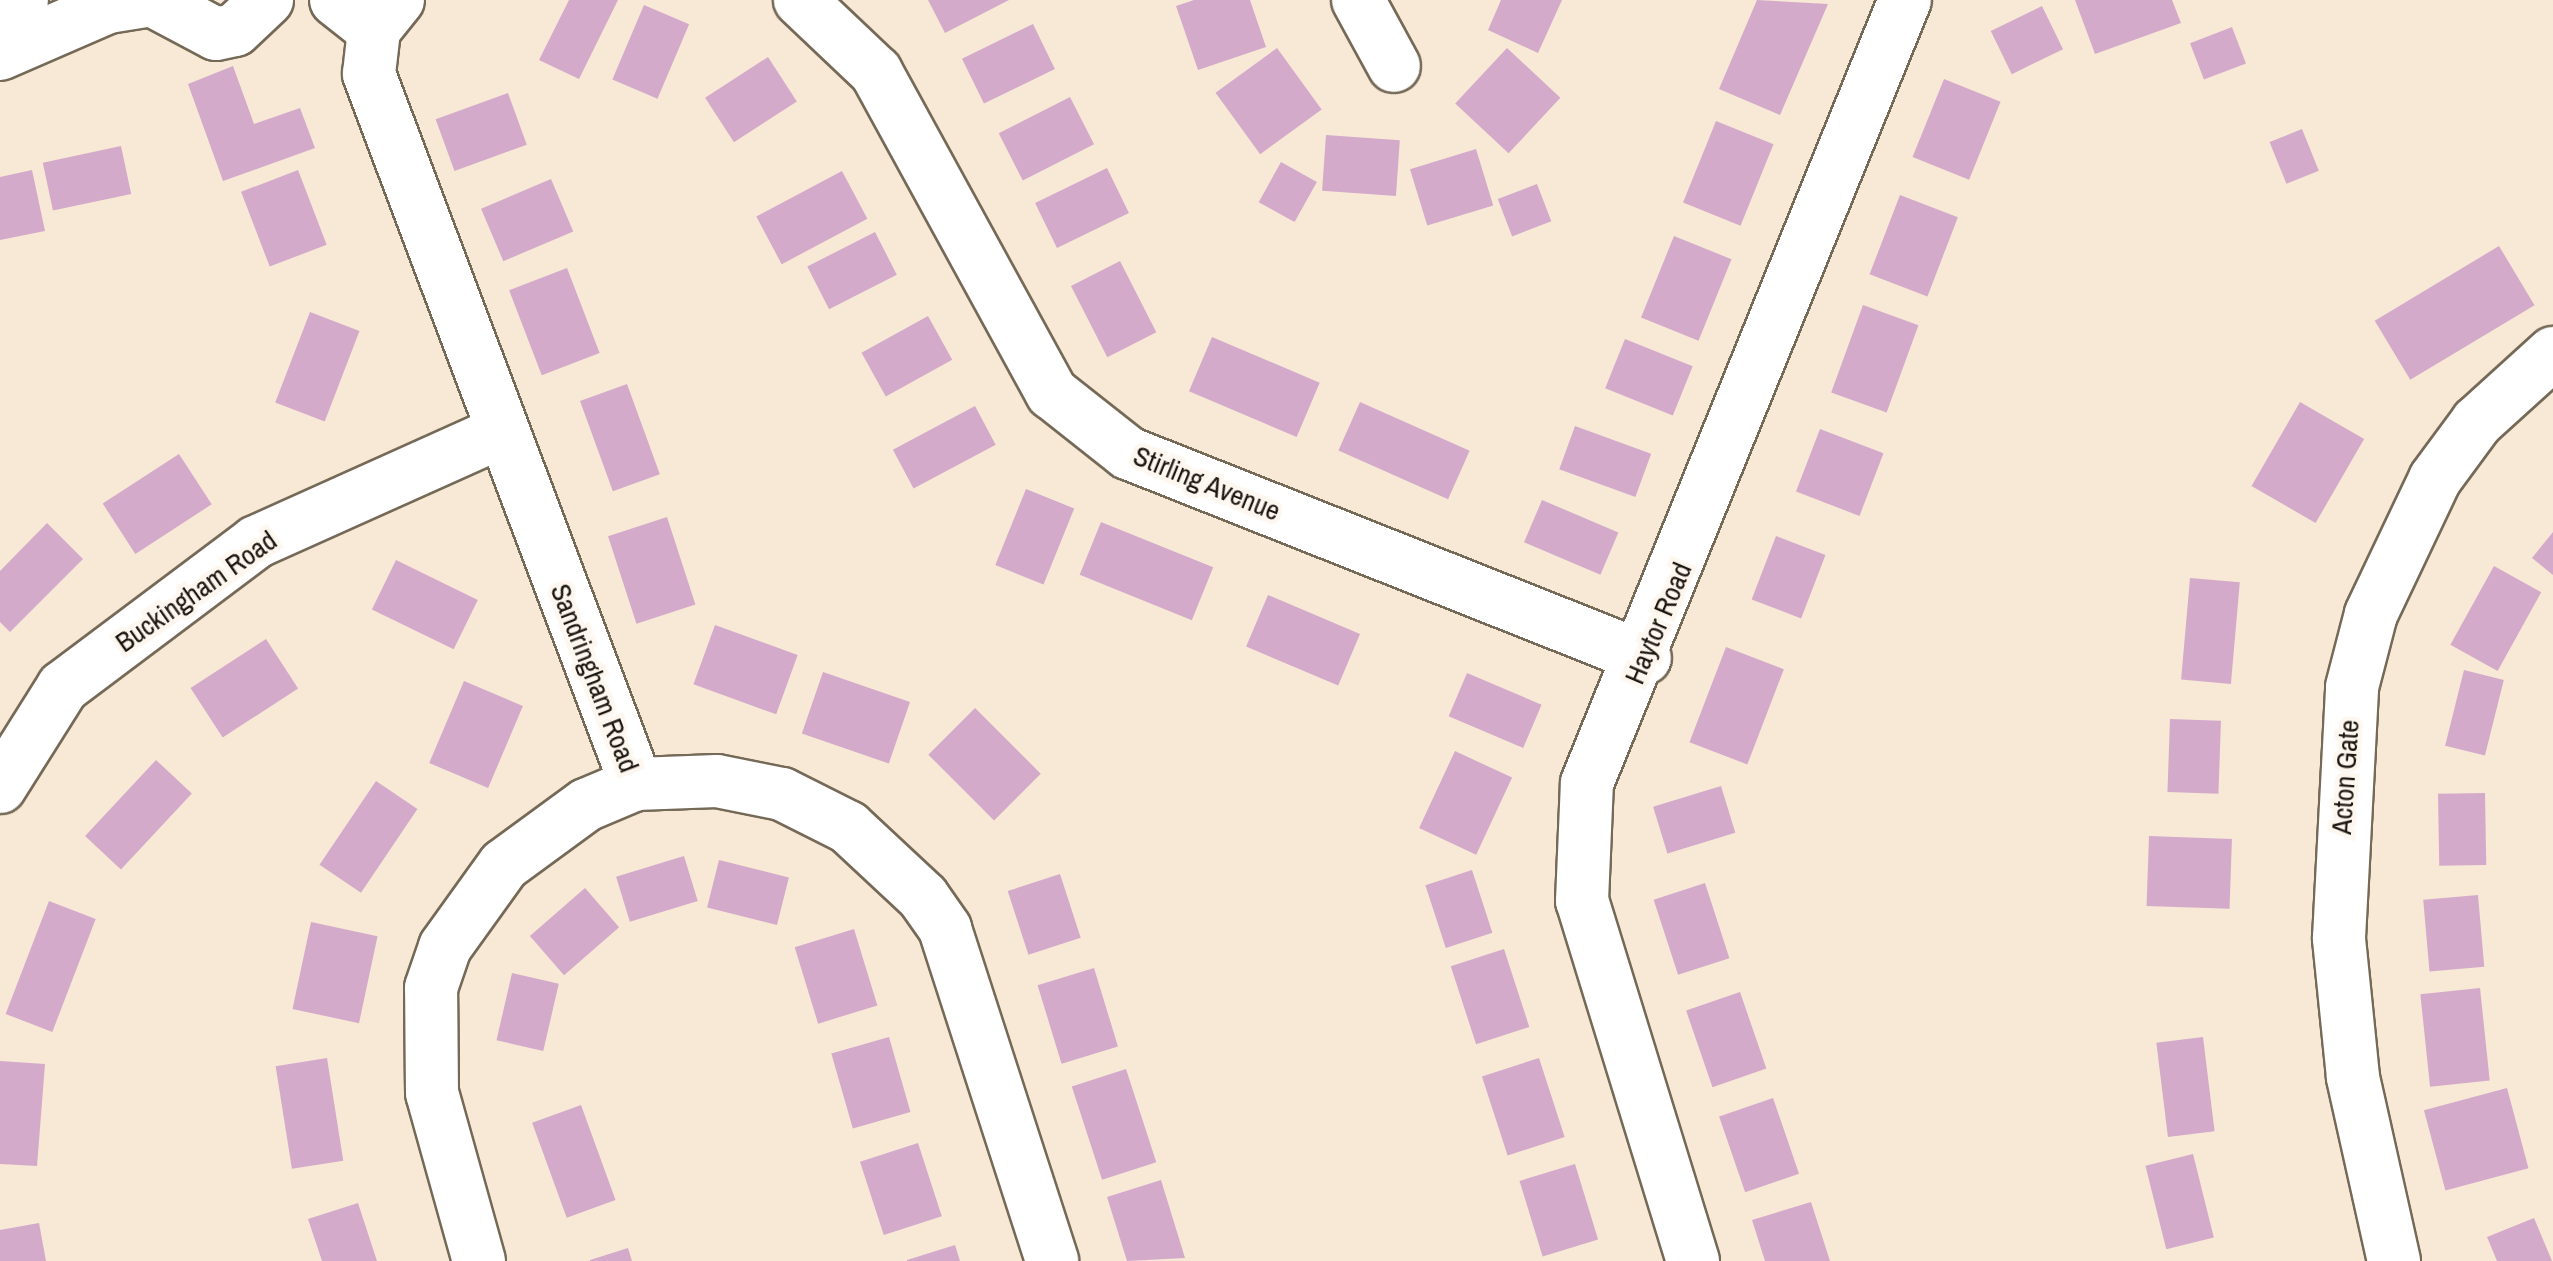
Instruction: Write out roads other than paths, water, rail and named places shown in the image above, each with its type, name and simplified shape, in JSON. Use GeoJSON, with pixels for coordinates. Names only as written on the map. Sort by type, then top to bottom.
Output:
{"type":"FeatureCollection","features":[{"type":"Feature","properties":{"kind":"street"},"geometry":{"type":"LineString","coordinates":[[0,10],[22,0]]}},
{"type":"Feature","properties":{"kind":"street"},"geometry":{"type":"LineString","coordinates":[[0,54],[108,7],[151,0],[216,34],[234,30],[267,0]]}},
{"type":"Feature","properties":{"kind":"street","name":"Stirling Avenue"},"geometry":{"type":"LineString","coordinates":[[800,0],[876,72],[1052,394],[1128,453],[1645,658]]}},
{"type":"Feature","properties":{"kind":"street","name":"Haytor Road"},"geometry":{"type":"LineString","coordinates":[[1693,1261],[1582,902],[1588,783],[1645,658],[1905,0]]}},
{"type":"Feature","properties":{"kind":"street"},"geometry":{"type":"LineString","coordinates":[[1371,12],[1394,66]]}},
{"type":"Feature","properties":{"kind":"street","name":"Sandringham Road"},"geometry":{"type":"LineString","coordinates":[[369,26],[498,433],[636,784],[717,781],[782,794],[848,827],[923,897],[946,928],[1052,1261]]}},
{"type":"Feature","properties":{"kind":"street","name":"Acton Gate"},"geometry":{"type":"LineString","coordinates":[[2394,1261],[2353,1077],[2339,938],[2352,687],[2370,614],[2435,479],[2476,422],[2553,353]]}},
{"type":"Feature","properties":{"kind":"street","name":"Buckingham Road"},"geometry":{"type":"LineString","coordinates":[[0,787],[62,687],[256,542],[498,433]]}},
{"type":"Feature","properties":{"kind":"street"},"geometry":{"type":"LineString","coordinates":[[479,1261],[432,1093],[431,988],[445,947],[504,866],[586,805],[636,784]]}}]}
